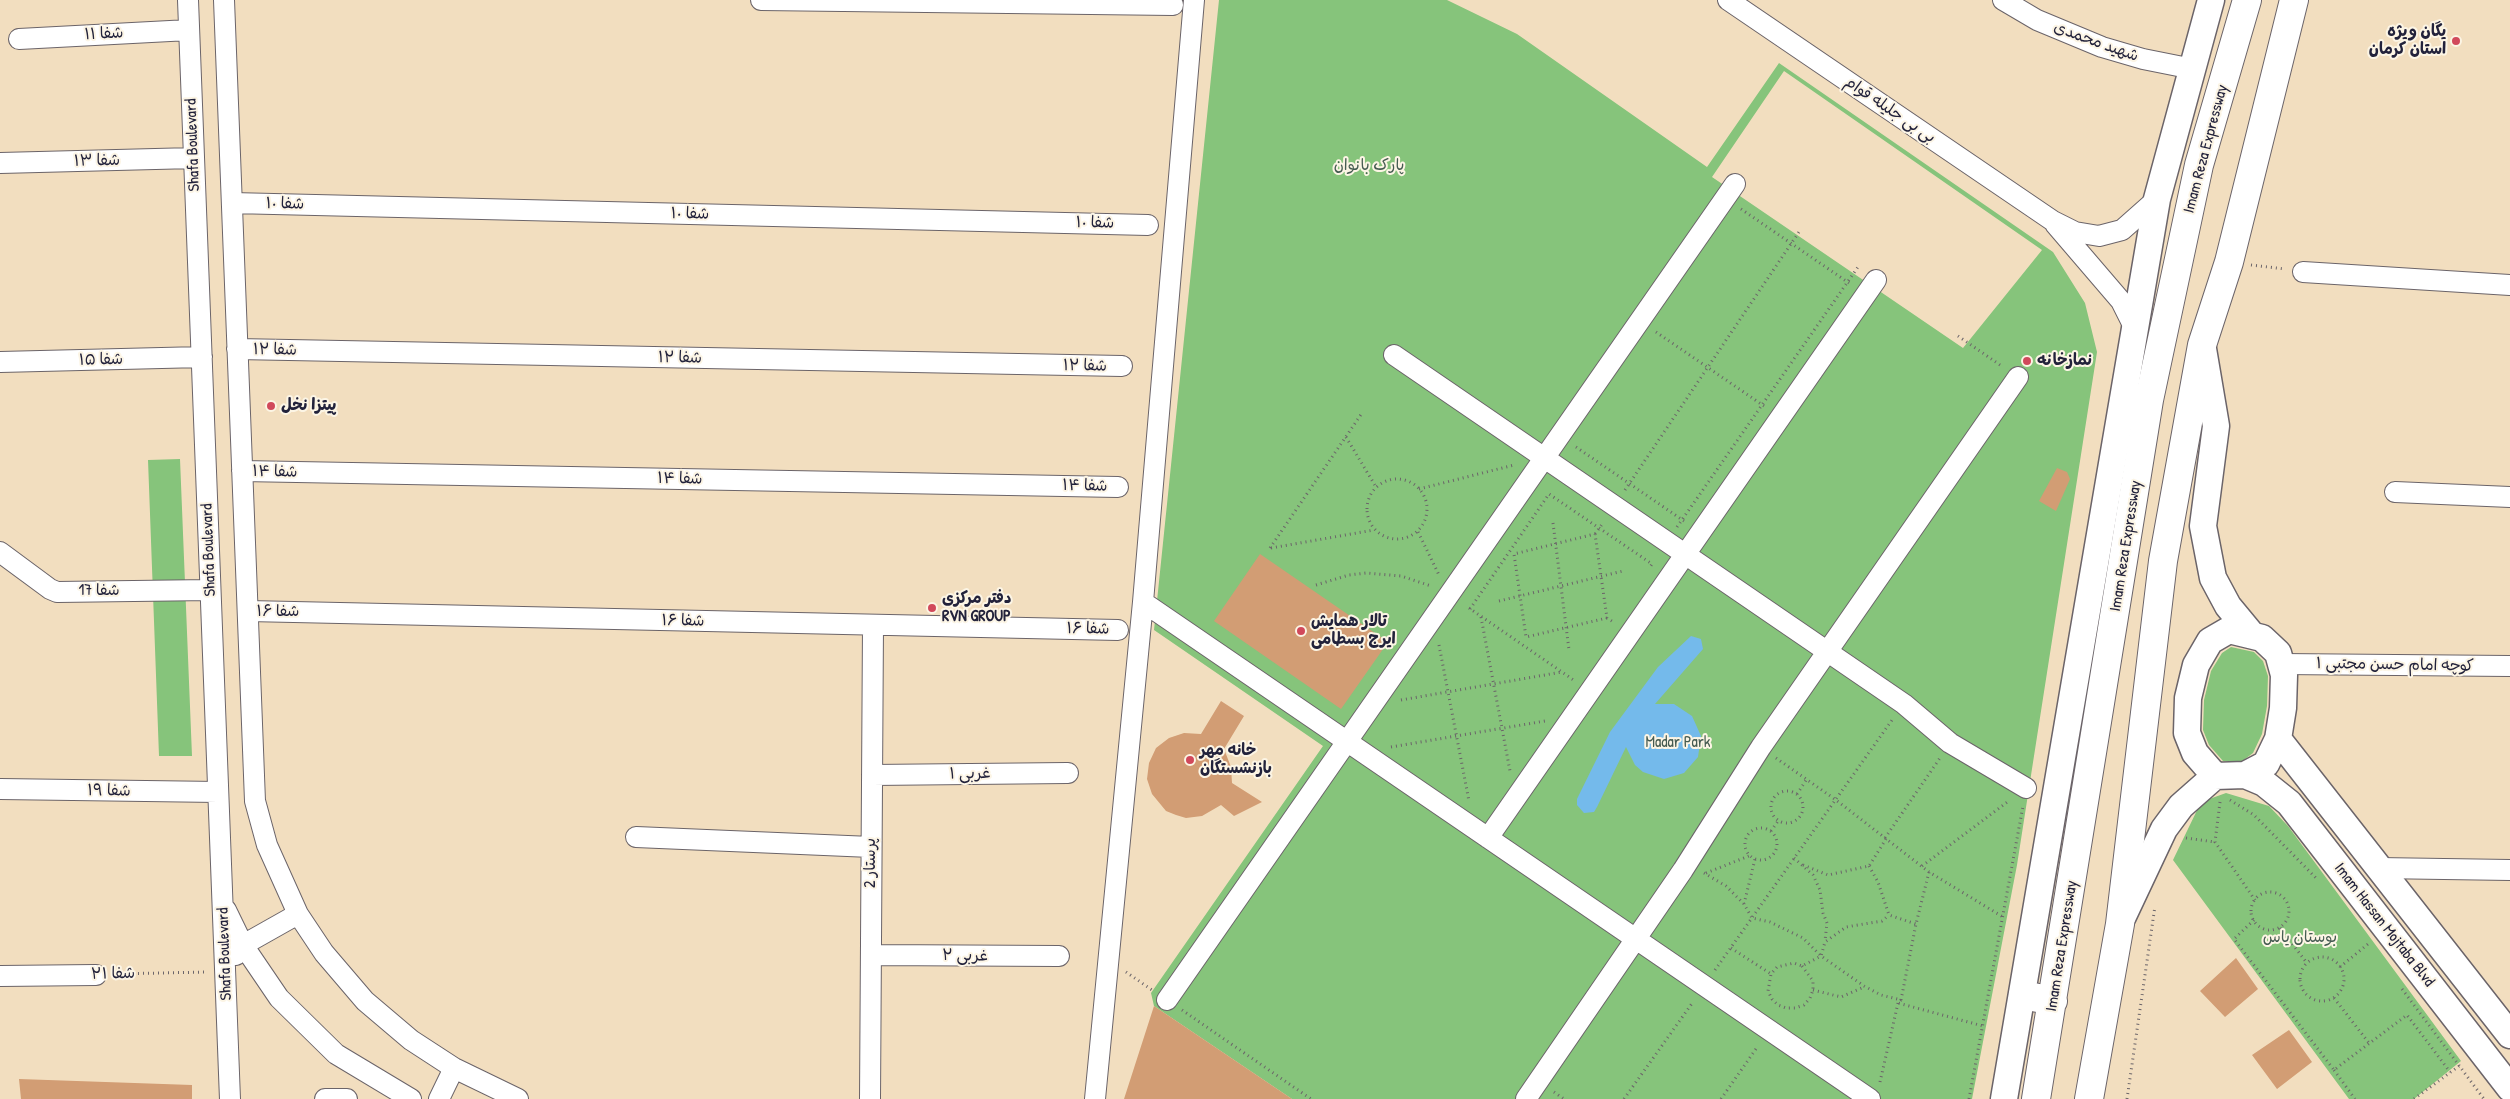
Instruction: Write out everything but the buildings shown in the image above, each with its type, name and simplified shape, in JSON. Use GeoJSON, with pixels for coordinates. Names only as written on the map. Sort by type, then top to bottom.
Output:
{"type":"FeatureCollection","features":[{"type":"Feature","properties":{"kind":"highway","name":"Imam Reza Expressway"},"geometry":{"type":"LineString","coordinates":[[2036,1099],[2150,400],[2199,165],[2247,0]]}},
{"type":"Feature","properties":{"kind":"highway"},"geometry":{"type":"LineString","coordinates":[[2089,1099],[2120,924],[2163,562],[2202,345],[2229,262],[2294,0]]}},
{"type":"Feature","properties":{"kind":"highway"},"geometry":{"type":"LineString","coordinates":[[2023,995],[2053,1001]]}},
{"type":"Feature","properties":{"kind":"main road"},"geometry":{"type":"LineString","coordinates":[[2004,1099],[2158,199],[2211,0]]}},
{"type":"Feature","properties":{"kind":"main road"},"geometry":{"type":"LineString","coordinates":[[2136,330],[2150,400]]}},
{"type":"Feature","properties":{"kind":"main road"},"geometry":{"type":"LineString","coordinates":[[2202,345],[2216,426],[2203,526],[2213,578],[2228,606],[2252,635]]}},
{"type":"Feature","properties":{"kind":"main road"},"geometry":{"type":"LineString","coordinates":[[2120,924],[2164,830],[2181,806],[2216,776],[2245,775],[2266,764],[2278,739],[2283,708],[2284,674],[2278,653],[2262,638],[2229,630],[2210,641],[2196,664],[2188,698],[2188,733],[2195,753],[2216,776]]}},
{"type":"Feature","properties":{"kind":"main road","name":"Imam Hassan Mojtaba Blvd"},"geometry":{"type":"LineString","coordinates":[[2278,739],[2510,1035]]}},
{"type":"Feature","properties":{"kind":"main road"},"geometry":{"type":"LineString","coordinates":[[2289,803],[2277,791],[2273,783],[2272,775],[2277,767],[2289,766],[2312,782]]}},
{"type":"Feature","properties":{"kind":"main road","name":"Imam Hassan Mojtaba Blvd"},"geometry":{"type":"LineString","coordinates":[[2245,775],[2264,783],[2289,803],[2510,1088]]}},
{"type":"Feature","properties":{"kind":"street","name":"Shafa Boulevard"},"geometry":{"type":"LineString","coordinates":[[188,0],[230,1099]]}},
{"type":"Feature","properties":{"kind":"street"},"geometry":{"type":"LineString","coordinates":[[224,0],[255,801],[267,845],[298,914],[324,953],[365,1001],[411,1040],[454,1068],[518,1099]]}},
{"type":"Feature","properties":{"kind":"street"},"geometry":{"type":"LineString","coordinates":[[761,0],[1173,5]]}},
{"type":"Feature","properties":{"kind":"street"},"geometry":{"type":"LineString","coordinates":[[1095,1099],[1143,602],[1194,0]]}},
{"type":"Feature","properties":{"kind":"street","name":"بی بی جلیله قوام"},"geometry":{"type":"LineString","coordinates":[[1728,0],[2053,220]]}},
{"type":"Feature","properties":{"kind":"street","name":"شهید محمدی"},"geometry":{"type":"LineString","coordinates":[[2004,0],[2037,20],[2102,47],[2144,59],[2193,69]]}},
{"type":"Feature","properties":{"kind":"street","name":"شفا ۱۱"},"geometry":{"type":"LineString","coordinates":[[19,38],[189,30]]}},
{"type":"Feature","properties":{"kind":"street","name":"شفا ۱۳"},"geometry":{"type":"LineString","coordinates":[[0,162],[194,158]]}},
{"type":"Feature","properties":{"kind":"street"},"geometry":{"type":"LineString","coordinates":[[1167,1000],[1355,747],[1372,705],[1730,191]]}},
{"type":"Feature","properties":{"kind":"street"},"geometry":{"type":"LineString","coordinates":[[2053,220],[2075,232],[2099,236],[2122,230],[2158,199]]}},
{"type":"Feature","properties":{"kind":"street","name":"شفا ۱۰"},"geometry":{"type":"LineString","coordinates":[[232,203],[1148,225]]}},
{"type":"Feature","properties":{"kind":"street"},"geometry":{"type":"LineString","coordinates":[[2053,220],[2121,301],[2136,330]]}},
{"type":"Feature","properties":{"kind":"street"},"geometry":{"type":"LineString","coordinates":[[2303,272],[2510,285]]}},
{"type":"Feature","properties":{"kind":"street"},"geometry":{"type":"LineString","coordinates":[[1481,833],[1516,798],[1871,288]]}},
{"type":"Feature","properties":{"kind":"street","name":"شفا ۱۲"},"geometry":{"type":"LineString","coordinates":[[237,349],[1122,366]]}},
{"type":"Feature","properties":{"kind":"street"},"geometry":{"type":"LineString","coordinates":[[1394,355],[1904,704],[1950,743],[2026,788]]}},
{"type":"Feature","properties":{"kind":"street","name":"شفا ۱۵"},"geometry":{"type":"LineString","coordinates":[[0,362],[202,358]]}},
{"type":"Feature","properties":{"kind":"street"},"geometry":{"type":"LineString","coordinates":[[1526,1099],[1683,870],[1761,747],[2018,377]]}},
{"type":"Feature","properties":{"kind":"street","name":"شفا ۱۴"},"geometry":{"type":"LineString","coordinates":[[242,471],[1118,486]]}},
{"type":"Feature","properties":{"kind":"street"},"geometry":{"type":"LineString","coordinates":[[2395,492],[2510,497]]}},
{"type":"Feature","properties":{"kind":"street","name":"شفا 17"},"geometry":{"type":"LineString","coordinates":[[0,552],[50,589],[57,592],[210,590]]}},
{"type":"Feature","properties":{"kind":"street"},"geometry":{"type":"LineString","coordinates":[[1143,602],[1770,1031],[1874,1094]]}},
{"type":"Feature","properties":{"kind":"street","name":"شفا ۱۶"},"geometry":{"type":"LineString","coordinates":[[248,611],[1118,630]]}},
{"type":"Feature","properties":{"kind":"street","name":"پرستار 2"},"geometry":{"type":"LineString","coordinates":[[870,1099],[873,626]]}},
{"type":"Feature","properties":{"kind":"street","name":"کوچه امام حسن مجتبی ۱"},"geometry":{"type":"LineString","coordinates":[[2281,664],[2510,666]]}},
{"type":"Feature","properties":{"kind":"street","name":"۱ غربی"},"geometry":{"type":"LineString","coordinates":[[872,775],[1068,773]]}},
{"type":"Feature","properties":{"kind":"street","name":"شفا ۱۹"},"geometry":{"type":"LineString","coordinates":[[0,788],[218,792]]}},
{"type":"Feature","properties":{"kind":"street"},"geometry":{"type":"LineString","coordinates":[[636,838],[871,848]]}},
{"type":"Feature","properties":{"kind":"street"},"geometry":{"type":"LineString","coordinates":[[2378,868],[2510,870]]}},
{"type":"Feature","properties":{"kind":"street"},"geometry":{"type":"LineString","coordinates":[[222,904],[243,945],[280,998],[336,1054],[411,1099]]}},
{"type":"Feature","properties":{"kind":"street"},"geometry":{"type":"LineString","coordinates":[[225,972],[243,945],[298,914]]}},
{"type":"Feature","properties":{"kind":"street","name":"۲ غربی"},"geometry":{"type":"LineString","coordinates":[[871,955],[1059,956]]}},
{"type":"Feature","properties":{"kind":"street","name":"شفا ۲۱"},"geometry":{"type":"LineString","coordinates":[[0,976],[96,975]]}},
{"type":"Feature","properties":{"kind":"street"},"geometry":{"type":"LineString","coordinates":[[439,1099],[454,1068]]}},
{"type":"Feature","properties":{"kind":"street"},"geometry":{"type":"LineString","coordinates":[[325,1099],[347,1099]]}},
{"type":"Feature","properties":{"kind":"path"},"geometry":{"type":"LineString","coordinates":[[1730,191],[1791,244],[1847,282],[1871,288]]}},
{"type":"Feature","properties":{"kind":"path"},"geometry":{"type":"LineString","coordinates":[[1521,644],[1526,637],[1607,618],[1595,534],[1801,229]]}},
{"type":"Feature","properties":{"kind":"path"},"geometry":{"type":"LineString","coordinates":[[2229,262],[2303,272]]}},
{"type":"Feature","properties":{"kind":"path"},"geometry":{"type":"LineString","coordinates":[[1667,542],[1858,267]]}},
{"type":"Feature","properties":{"kind":"path"},"geometry":{"type":"LineString","coordinates":[[1640,321],[1781,417]]}},
{"type":"Feature","properties":{"kind":"path"},"geometry":{"type":"LineString","coordinates":[[1958,336],[2018,377]]}},
{"type":"Feature","properties":{"kind":"path"},"geometry":{"type":"LineString","coordinates":[[1362,413],[1270,548],[1374,530]]}},
{"type":"Feature","properties":{"kind":"path"},"geometry":{"type":"LineString","coordinates":[[1560,436],[1701,532]]}},
{"type":"Feature","properties":{"kind":"path"},"geometry":{"type":"LineString","coordinates":[[1346,437],[1376,487]]}},
{"type":"Feature","properties":{"kind":"path"},"geometry":{"type":"LineString","coordinates":[[1419,489],[1544,458]]}},
{"type":"Feature","properties":{"kind":"path"},"geometry":{"type":"LineString","coordinates":[[1393,479],[1403,479],[1419,489],[1427,506],[1427,515],[1418,532],[1401,540],[1391,540],[1374,530],[1366,513],[1370,494],[1376,487],[1393,479]]}},
{"type":"Feature","properties":{"kind":"path"},"geometry":{"type":"LineString","coordinates":[[1470,609],[1549,494],[1652,564],[1646,572]]}},
{"type":"Feature","properties":{"kind":"path"},"geometry":{"type":"LineString","coordinates":[[1553,523],[1569,650]]}},
{"type":"Feature","properties":{"kind":"path"},"geometry":{"type":"LineString","coordinates":[[1418,532],[1449,596]]}},
{"type":"Feature","properties":{"kind":"path"},"geometry":{"type":"LineString","coordinates":[[1526,637],[1514,554],[1595,534]]}},
{"type":"Feature","properties":{"kind":"path"},"geometry":{"type":"LineString","coordinates":[[1499,602],[1623,571]]}},
{"type":"Feature","properties":{"kind":"path"},"geometry":{"type":"LineString","coordinates":[[1316,585],[1349,575],[1384,574],[1418,580],[1481,616],[1590,691]]}},
{"type":"Feature","properties":{"kind":"path"},"geometry":{"type":"LineString","coordinates":[[1606,630],[1618,613]]}},
{"type":"Feature","properties":{"kind":"path"},"geometry":{"type":"LineString","coordinates":[[1481,616],[1516,798]]}},
{"type":"Feature","properties":{"kind":"path"},"geometry":{"type":"LineString","coordinates":[[1434,617],[1456,736],[1481,833]]}},
{"type":"Feature","properties":{"kind":"path"},"geometry":{"type":"LineString","coordinates":[[1572,679],[1578,670]]}},
{"type":"Feature","properties":{"kind":"path"},"geometry":{"type":"LineString","coordinates":[[1372,705],[1563,672]]}},
{"type":"Feature","properties":{"kind":"path"},"geometry":{"type":"LineString","coordinates":[[1624,1099],[1904,704]]}},
{"type":"Feature","properties":{"kind":"path"},"geometry":{"type":"LineString","coordinates":[[1355,747],[1456,736],[1573,716]]}},
{"type":"Feature","properties":{"kind":"path"},"geometry":{"type":"LineString","coordinates":[[1803,865],[1828,875],[1869,866],[1950,743]]}},
{"type":"Feature","properties":{"kind":"path"},"geometry":{"type":"LineString","coordinates":[[1761,747],[1836,800],[1929,872],[2003,917]]}},
{"type":"Feature","properties":{"kind":"path"},"geometry":{"type":"LineString","coordinates":[[1797,794],[1807,779]]}},
{"type":"Feature","properties":{"kind":"path"},"geometry":{"type":"LineString","coordinates":[[1922,866],[2026,788]]}},
{"type":"Feature","properties":{"kind":"path"},"geometry":{"type":"LineString","coordinates":[[1969,1099],[2026,788]]}},
{"type":"Feature","properties":{"kind":"path"},"geometry":{"type":"LineString","coordinates":[[1784,791],[1797,794],[1803,804],[1800,816],[1790,823],[1778,821],[1771,810],[1774,798],[1784,791]]}},
{"type":"Feature","properties":{"kind":"path"},"geometry":{"type":"LineString","coordinates":[[2213,804],[2230,799],[2254,815],[2321,883]]}},
{"type":"Feature","properties":{"kind":"path"},"geometry":{"type":"LineString","coordinates":[[2220,802],[2215,842],[2255,900]]}},
{"type":"Feature","properties":{"kind":"path"},"geometry":{"type":"LineString","coordinates":[[1771,831],[1778,821]]}},
{"type":"Feature","properties":{"kind":"path"},"geometry":{"type":"LineString","coordinates":[[1759,828],[1771,831],[1777,842],[1776,849],[1768,859],[1755,859],[1749,856],[1744,845],[1748,833],[1759,828]]}},
{"type":"Feature","properties":{"kind":"path"},"geometry":{"type":"LineString","coordinates":[[2180,846],[2185,836],[2215,842]]}},
{"type":"Feature","properties":{"kind":"path"},"geometry":{"type":"LineString","coordinates":[[1705,873],[1749,856]]}},
{"type":"Feature","properties":{"kind":"path"},"geometry":{"type":"LineString","coordinates":[[1794,858],[1813,875],[1820,890],[1823,913],[1827,923],[1821,956],[1802,966]]}},
{"type":"Feature","properties":{"kind":"path"},"geometry":{"type":"LineString","coordinates":[[1744,904],[1755,859]]}},
{"type":"Feature","properties":{"kind":"path"},"geometry":{"type":"LineString","coordinates":[[1869,866],[1878,882],[1889,915]]}},
{"type":"Feature","properties":{"kind":"path"},"geometry":{"type":"LineString","coordinates":[[1683,870],[1692,868],[1705,873],[1726,886],[1744,904],[1752,918],[1787,929],[1803,938],[1821,956],[1864,986],[1881,995],[1983,1026]]}},
{"type":"Feature","properties":{"kind":"path"},"geometry":{"type":"LineString","coordinates":[[1874,1094],[1899,1001],[1929,872]]}},
{"type":"Feature","properties":{"kind":"path"},"geometry":{"type":"LineString","coordinates":[[2271,892],[2286,901],[2290,913],[2285,924],[2280,928],[2268,930],[2254,920],[2251,910],[2255,900],[2260,896],[2271,892]]}},
{"type":"Feature","properties":{"kind":"path"},"geometry":{"type":"LineString","coordinates":[[2127,1099],[2156,900]]}},
{"type":"Feature","properties":{"kind":"path"},"geometry":{"type":"LineString","coordinates":[[1825,942],[1846,927],[1882,921],[1889,915]]}},
{"type":"Feature","properties":{"kind":"path"},"geometry":{"type":"LineString","coordinates":[[1889,915],[1916,924]]}},
{"type":"Feature","properties":{"kind":"path"},"geometry":{"type":"LineString","coordinates":[[2254,920],[2234,939],[2355,1099]]}},
{"type":"Feature","properties":{"kind":"path"},"geometry":{"type":"LineString","coordinates":[[2280,928],[2307,963]]}},
{"type":"Feature","properties":{"kind":"path"},"geometry":{"type":"LineString","coordinates":[[2362,936],[2374,952]]}},
{"type":"Feature","properties":{"kind":"path"},"geometry":{"type":"LineString","coordinates":[[2340,967],[2368,944]]}},
{"type":"Feature","properties":{"kind":"path"},"geometry":{"type":"LineString","coordinates":[[1731,948],[1771,974]]}},
{"type":"Feature","properties":{"kind":"path"},"geometry":{"type":"LineString","coordinates":[[2328,958],[2340,967],[2343,974],[2342,987],[2334,998],[2320,1001],[2307,995],[2303,989],[2300,976],[2307,963],[2314,959],[2328,958]]}},
{"type":"Feature","properties":{"kind":"path"},"geometry":{"type":"LineString","coordinates":[[1108,960],[1312,1099]]}},
{"type":"Feature","properties":{"kind":"path"},"geometry":{"type":"LineString","coordinates":[[1794,963],[1802,966],[1812,981],[1813,990],[1804,1005],[1786,1008],[1778,1005],[1768,991],[1771,974],[1777,967],[1785,964],[1794,963]]}},
{"type":"Feature","properties":{"kind":"path","name":"شفا ۲۱"},"geometry":{"type":"LineString","coordinates":[[96,975],[225,972]]}},
{"type":"Feature","properties":{"kind":"path"},"geometry":{"type":"LineString","coordinates":[[2397,984],[2484,1099]]}},
{"type":"Feature","properties":{"kind":"path"},"geometry":{"type":"LineString","coordinates":[[1813,990],[1841,997],[1864,986]]}},
{"type":"Feature","properties":{"kind":"path"},"geometry":{"type":"LineString","coordinates":[[2334,998],[2369,1043]]}},
{"type":"Feature","properties":{"kind":"path"},"geometry":{"type":"LineString","coordinates":[[2334,1070],[2407,1015],[2450,1072]]}},
{"type":"Feature","properties":{"kind":"path"},"geometry":{"type":"LineString","coordinates":[[1721,1099],[1770,1031]]}},
{"type":"Feature","properties":{"kind":"path"},"geometry":{"type":"LineString","coordinates":[[2414,1099],[2459,1066]]}},
{"type":"Feature","properties":{"kind":"green space","name":"Madar Park"},"geometry":{"type":"Polygon","coordinates":[[[1219,0],[1447,0],[1517,34],[1707,167],[1779,63],[2053,252],[2085,303],[2097,352],[2017,865],[1972,1099],[1292,1099],[1154,1006],[1151,993],[1323,746],[1154,630],[1219,0]],[[1784,71],[1712,177],[1963,348],[2042,250],[1784,71]]]}},
{"type":"Feature","properties":{"kind":"green space"},"geometry":{"type":"Polygon","coordinates":[[[180,459],[192,756],[159,756],[148,460],[180,459]]]}},
{"type":"Feature","properties":{"kind":"green space"},"geometry":{"type":"Polygon","coordinates":[[[2231,647],[2254,652],[2263,661],[2268,676],[2267,706],[2262,734],[2253,753],[2241,762],[2223,761],[2209,745],[2203,730],[2204,700],[2211,671],[2222,653],[2231,647]]]}},
{"type":"Feature","properties":{"kind":"green space","name":"بوستان یاس"},"geometry":{"type":"Polygon","coordinates":[[[2226,793],[2269,806],[2288,826],[2461,1061],[2414,1099],[2349,1099],[2173,860],[2201,802],[2226,793]]]}},
{"type":"Feature","properties":{"kind":"water"},"geometry":{"type":"Polygon","coordinates":[[[1691,636],[1701,639],[1703,649],[1655,704],[1674,704],[1692,716],[1701,736],[1698,757],[1684,773],[1664,779],[1643,772],[1635,765],[1626,747],[1594,812],[1584,813],[1577,805],[1577,799],[1610,732],[1658,667],[1691,636]]]}},
{"type":"Feature","properties":{"kind":"place","name":"یگان ویژه استان کرمان"},"geometry":{"type":"Point","coordinates":[2456,41]}},
{"type":"Feature","properties":{"kind":"place","name":"نمازخانه"},"geometry":{"type":"Point","coordinates":[2027,361]}},
{"type":"Feature","properties":{"kind":"place","name":"پیتزا نخل"},"geometry":{"type":"Point","coordinates":[271,406]}},
{"type":"Feature","properties":{"kind":"place","name":"دفتر مرکزی RVN GROUP"},"geometry":{"type":"Point","coordinates":[932,608]}},
{"type":"Feature","properties":{"kind":"place","name":"تالار همایش ایرج بسطامی"},"geometry":{"type":"Point","coordinates":[1301,631]}},
{"type":"Feature","properties":{"kind":"place","name":"خانه مهر بازنشستگان"},"geometry":{"type":"Point","coordinates":[1190,760]}},
{"type":"Feature","properties":{"kind":"park label","name":"پارک بانوان"},"geometry":{"type":"Point","coordinates":[1369,166]}}]}
